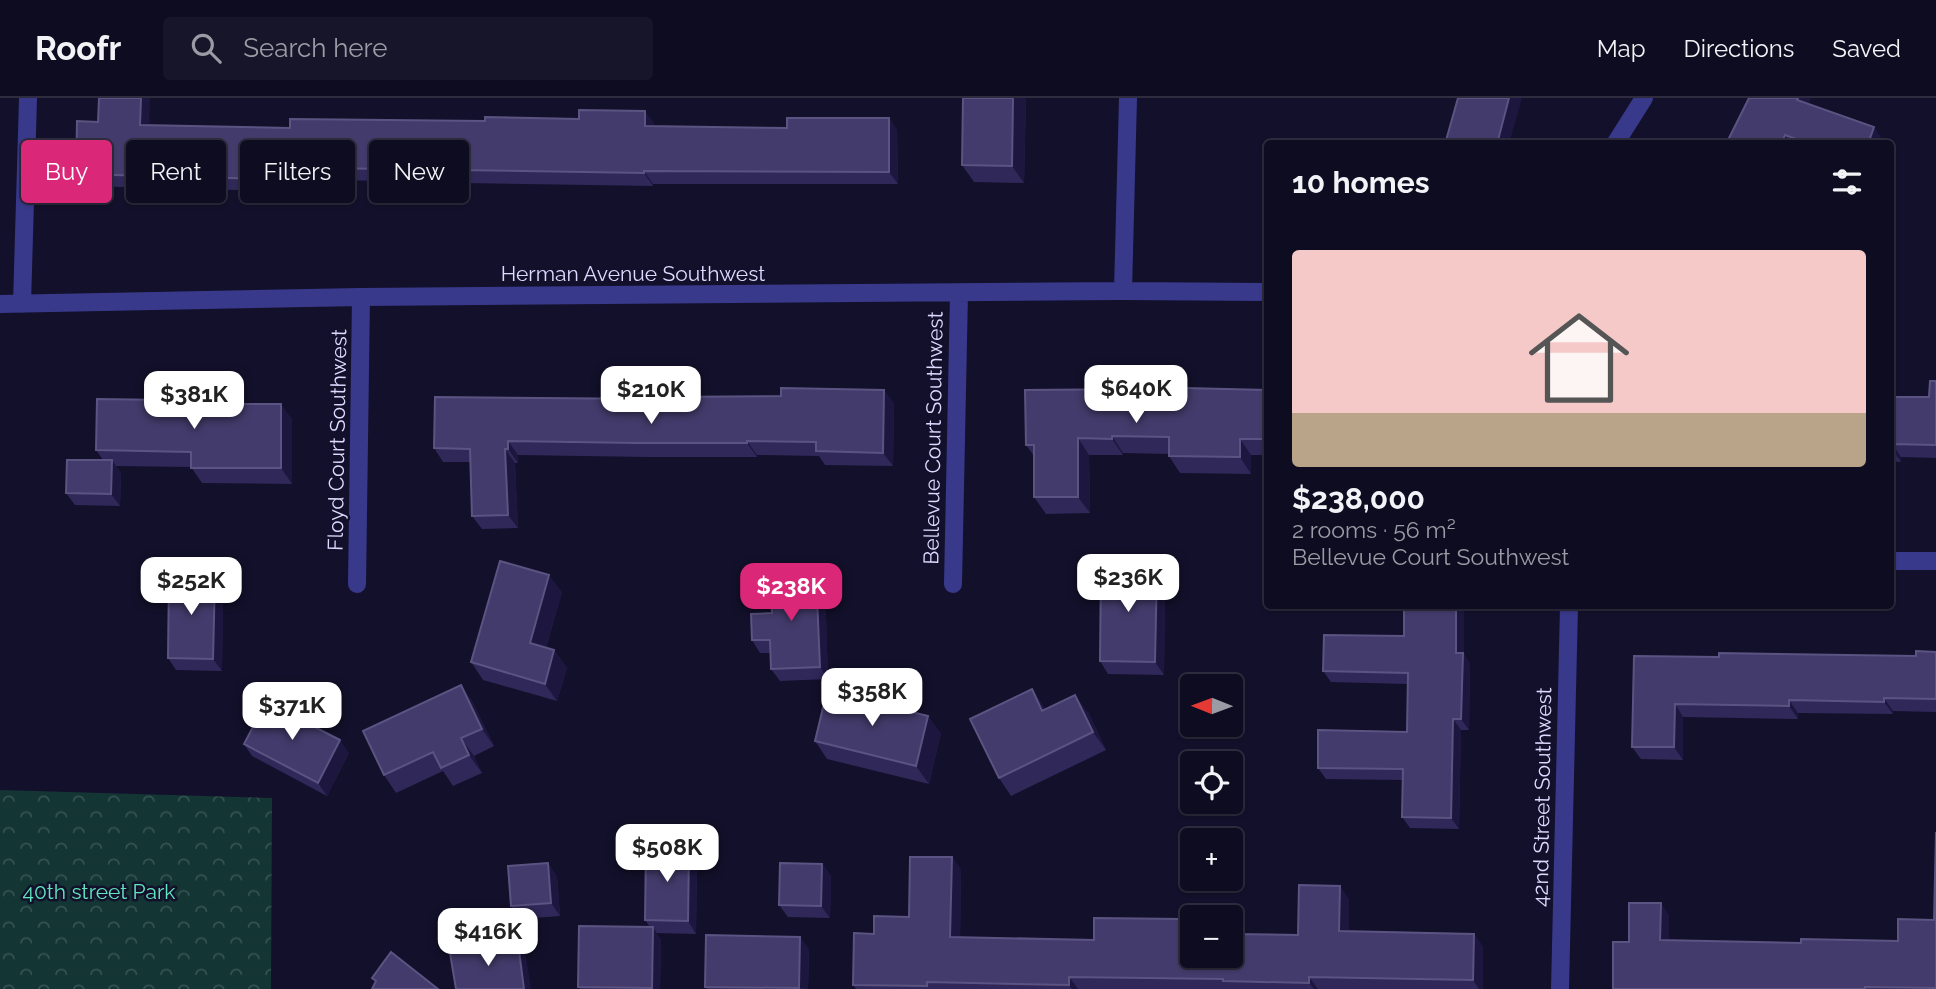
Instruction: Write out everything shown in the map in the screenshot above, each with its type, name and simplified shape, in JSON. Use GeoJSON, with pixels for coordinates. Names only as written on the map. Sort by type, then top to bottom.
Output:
{"type":"FeatureCollection","features":[{"type":"Feature","properties":{"kind":"street"},"geometry":{"type":"LineString","coordinates":[[22,304],[28,98]]}},
{"type":"Feature","properties":{"kind":"street"},"geometry":{"type":"LineString","coordinates":[[1123,291],[1128,98]]}},
{"type":"Feature","properties":{"kind":"street"},"geometry":{"type":"LineString","coordinates":[[1618,140],[1644,98]]}},
{"type":"Feature","properties":{"kind":"street","name":"Herman Avenue Southwest"},"geometry":{"type":"LineString","coordinates":[[0,304],[361,297],[1264,292]]}},
{"type":"Feature","properties":{"kind":"street","name":"Bellevue Court Southwest"},"geometry":{"type":"LineString","coordinates":[[953,584],[959,293]]}},
{"type":"Feature","properties":{"kind":"street","name":"Floyd Court Southwest"},"geometry":{"type":"LineString","coordinates":[[357,584],[361,297]]}},
{"type":"Feature","properties":{"kind":"street"},"geometry":{"type":"LineString","coordinates":[[1894,561],[1936,561]]}},
{"type":"Feature","properties":{"kind":"street","name":"42nd Street Southwest"},"geometry":{"type":"LineString","coordinates":[[1560,989],[1569,609]]}},
{"type":"Feature","properties":{"kind":"green space","name":"40th street Park"},"geometry":{"type":"Polygon","coordinates":[[[0,790],[272,798],[271,989],[0,989],[0,790]]]}},
{"type":"Feature","properties":{"kind":"building"},"geometry":{"type":"Polygon","coordinates":[[[99,98],[141,98],[140,125],[290,128],[290,119],[579,119],[579,110],[645,111],[645,126],[787,128],[787,118],[889,118],[889,172],[469,170],[469,140],[369,140],[369,169],[355,168],[355,140],[240,140],[240,178],[226,178],[226,140],[126,140],[126,175],[112,175],[112,140],[77,140],[77,121],[98,122],[99,98]]]}},
{"type":"Feature","properties":{"kind":"building"},"geometry":{"type":"Polygon","coordinates":[[[963,98],[1013,98],[1012,166],[962,165],[963,98]]]}},
{"type":"Feature","properties":{"kind":"building"},"geometry":{"type":"Polygon","coordinates":[[[1458,98],[1509,98],[1498,140],[1446,140],[1458,98]]]}},
{"type":"Feature","properties":{"kind":"building"},"geometry":{"type":"Polygon","coordinates":[[[1749,98],[1798,98],[1797,100],[1874,127],[1869,140],[1799,140],[1785,135],[1783,140],[1728,140],[1749,98]]]}},
{"type":"Feature","properties":{"kind":"building"},"geometry":{"type":"Polygon","coordinates":[[[1930,381],[1936,381],[1936,445],[1894,444],[1894,397],[1929,397],[1930,381]]]}},
{"type":"Feature","properties":{"kind":"building"},"geometry":{"type":"Polygon","coordinates":[[[781,388],[884,390],[883,453],[816,451],[816,442],[508,441],[508,449],[505,449],[508,515],[472,516],[470,449],[434,448],[435,397],[659,399],[781,396],[781,388]]]}},
{"type":"Feature","properties":{"kind":"building"},"geometry":{"type":"Polygon","coordinates":[[[1025,390],[1264,390],[1264,439],[1240,439],[1240,457],[1169,456],[1169,437],[1078,438],[1078,497],[1034,497],[1034,445],[1026,445],[1025,390]]]}},
{"type":"Feature","properties":{"kind":"building"},"geometry":{"type":"Polygon","coordinates":[[[97,399],[168,400],[167,404],[281,404],[281,468],[191,468],[191,452],[96,450],[97,399]]]}},
{"type":"Feature","properties":{"kind":"building"},"geometry":{"type":"Polygon","coordinates":[[[67,460],[112,460],[111,494],[66,493],[67,460]]]}},
{"type":"Feature","properties":{"kind":"building"},"geometry":{"type":"Polygon","coordinates":[[[500,561],[549,575],[530,643],[554,650],[545,684],[471,662],[500,561]]]}},
{"type":"Feature","properties":{"kind":"building"},"geometry":{"type":"Polygon","coordinates":[[[1101,566],[1157,567],[1155,662],[1100,661],[1101,566]]]}},
{"type":"Feature","properties":{"kind":"building"},"geometry":{"type":"Polygon","coordinates":[[[816,574],[820,667],[771,669],[770,640],[752,640],[751,614],[772,613],[770,576],[816,574]]]}},
{"type":"Feature","properties":{"kind":"building"},"geometry":{"type":"Polygon","coordinates":[[[169,576],[215,576],[213,659],[168,658],[169,576]]]}},
{"type":"Feature","properties":{"kind":"building"},"geometry":{"type":"Polygon","coordinates":[[[1404,609],[1456,609],[1456,653],[1463,653],[1461,719],[1453,719],[1451,818],[1402,817],[1403,769],[1318,768],[1318,730],[1407,732],[1408,673],[1323,671],[1324,635],[1404,636],[1404,609]]]}},
{"type":"Feature","properties":{"kind":"building"},"geometry":{"type":"Polygon","coordinates":[[[1916,651],[1936,652],[1936,699],[1884,698],[1884,702],[1789,700],[1789,706],[1675,704],[1674,747],[1632,747],[1634,656],[1719,657],[1719,653],[1916,656],[1916,651]]]}},
{"type":"Feature","properties":{"kind":"building"},"geometry":{"type":"Polygon","coordinates":[[[461,685],[482,729],[461,738],[469,755],[441,768],[433,752],[384,775],[363,731],[461,685]]]}},
{"type":"Feature","properties":{"kind":"building"},"geometry":{"type":"Polygon","coordinates":[[[1032,689],[1042,711],[1075,695],[1093,732],[999,778],[970,719],[1032,689]]]}},
{"type":"Feature","properties":{"kind":"building"},"geometry":{"type":"Polygon","coordinates":[[[827,691],[928,716],[916,766],[815,741],[827,691]]]}},
{"type":"Feature","properties":{"kind":"building"},"geometry":{"type":"Polygon","coordinates":[[[266,702],[340,740],[318,783],[244,744],[266,702]]]}},
{"type":"Feature","properties":{"kind":"building"},"geometry":{"type":"Polygon","coordinates":[[[1936,832],[1936,988],[1613,989],[1613,942],[1629,942],[1629,903],[1661,903],[1660,940],[1801,943],[1801,939],[1898,941],[1898,919],[1934,920],[1936,832]]]}},
{"type":"Feature","properties":{"kind":"building"},"geometry":{"type":"Polygon","coordinates":[[[646,848],[689,849],[688,921],[645,920],[646,848]]]}},
{"type":"Feature","properties":{"kind":"building"},"geometry":{"type":"Polygon","coordinates":[[[910,857],[952,857],[950,937],[1094,940],[1094,918],[1180,919],[1180,968],[1243,968],[1243,934],[1298,935],[1299,885],[1340,886],[1339,931],[1474,934],[1473,980],[1309,977],[1309,983],[1069,977],[1069,985],[927,982],[927,986],[853,985],[854,933],[874,934],[874,916],[909,917],[910,857]]]}},
{"type":"Feature","properties":{"kind":"building"},"geometry":{"type":"Polygon","coordinates":[[[548,863],[551,903],[511,906],[508,866],[548,863]]]}},
{"type":"Feature","properties":{"kind":"building"},"geometry":{"type":"Polygon","coordinates":[[[780,863],[822,864],[821,906],[779,905],[780,863]]]}},
{"type":"Feature","properties":{"kind":"building"},"geometry":{"type":"Polygon","coordinates":[[[579,926],[653,927],[652,988],[578,987],[579,926]]]}},
{"type":"Feature","properties":{"kind":"building"},"geometry":{"type":"Polygon","coordinates":[[[706,935],[800,937],[799,988],[705,987],[706,935]]]}},
{"type":"Feature","properties":{"kind":"building"},"geometry":{"type":"Polygon","coordinates":[[[518,943],[524,989],[456,989],[450,953],[518,943]]]}},
{"type":"Feature","properties":{"kind":"building"},"geometry":{"type":"Polygon","coordinates":[[[391,952],[438,989],[372,989],[376,981],[372,978],[391,952]]]}}]}
